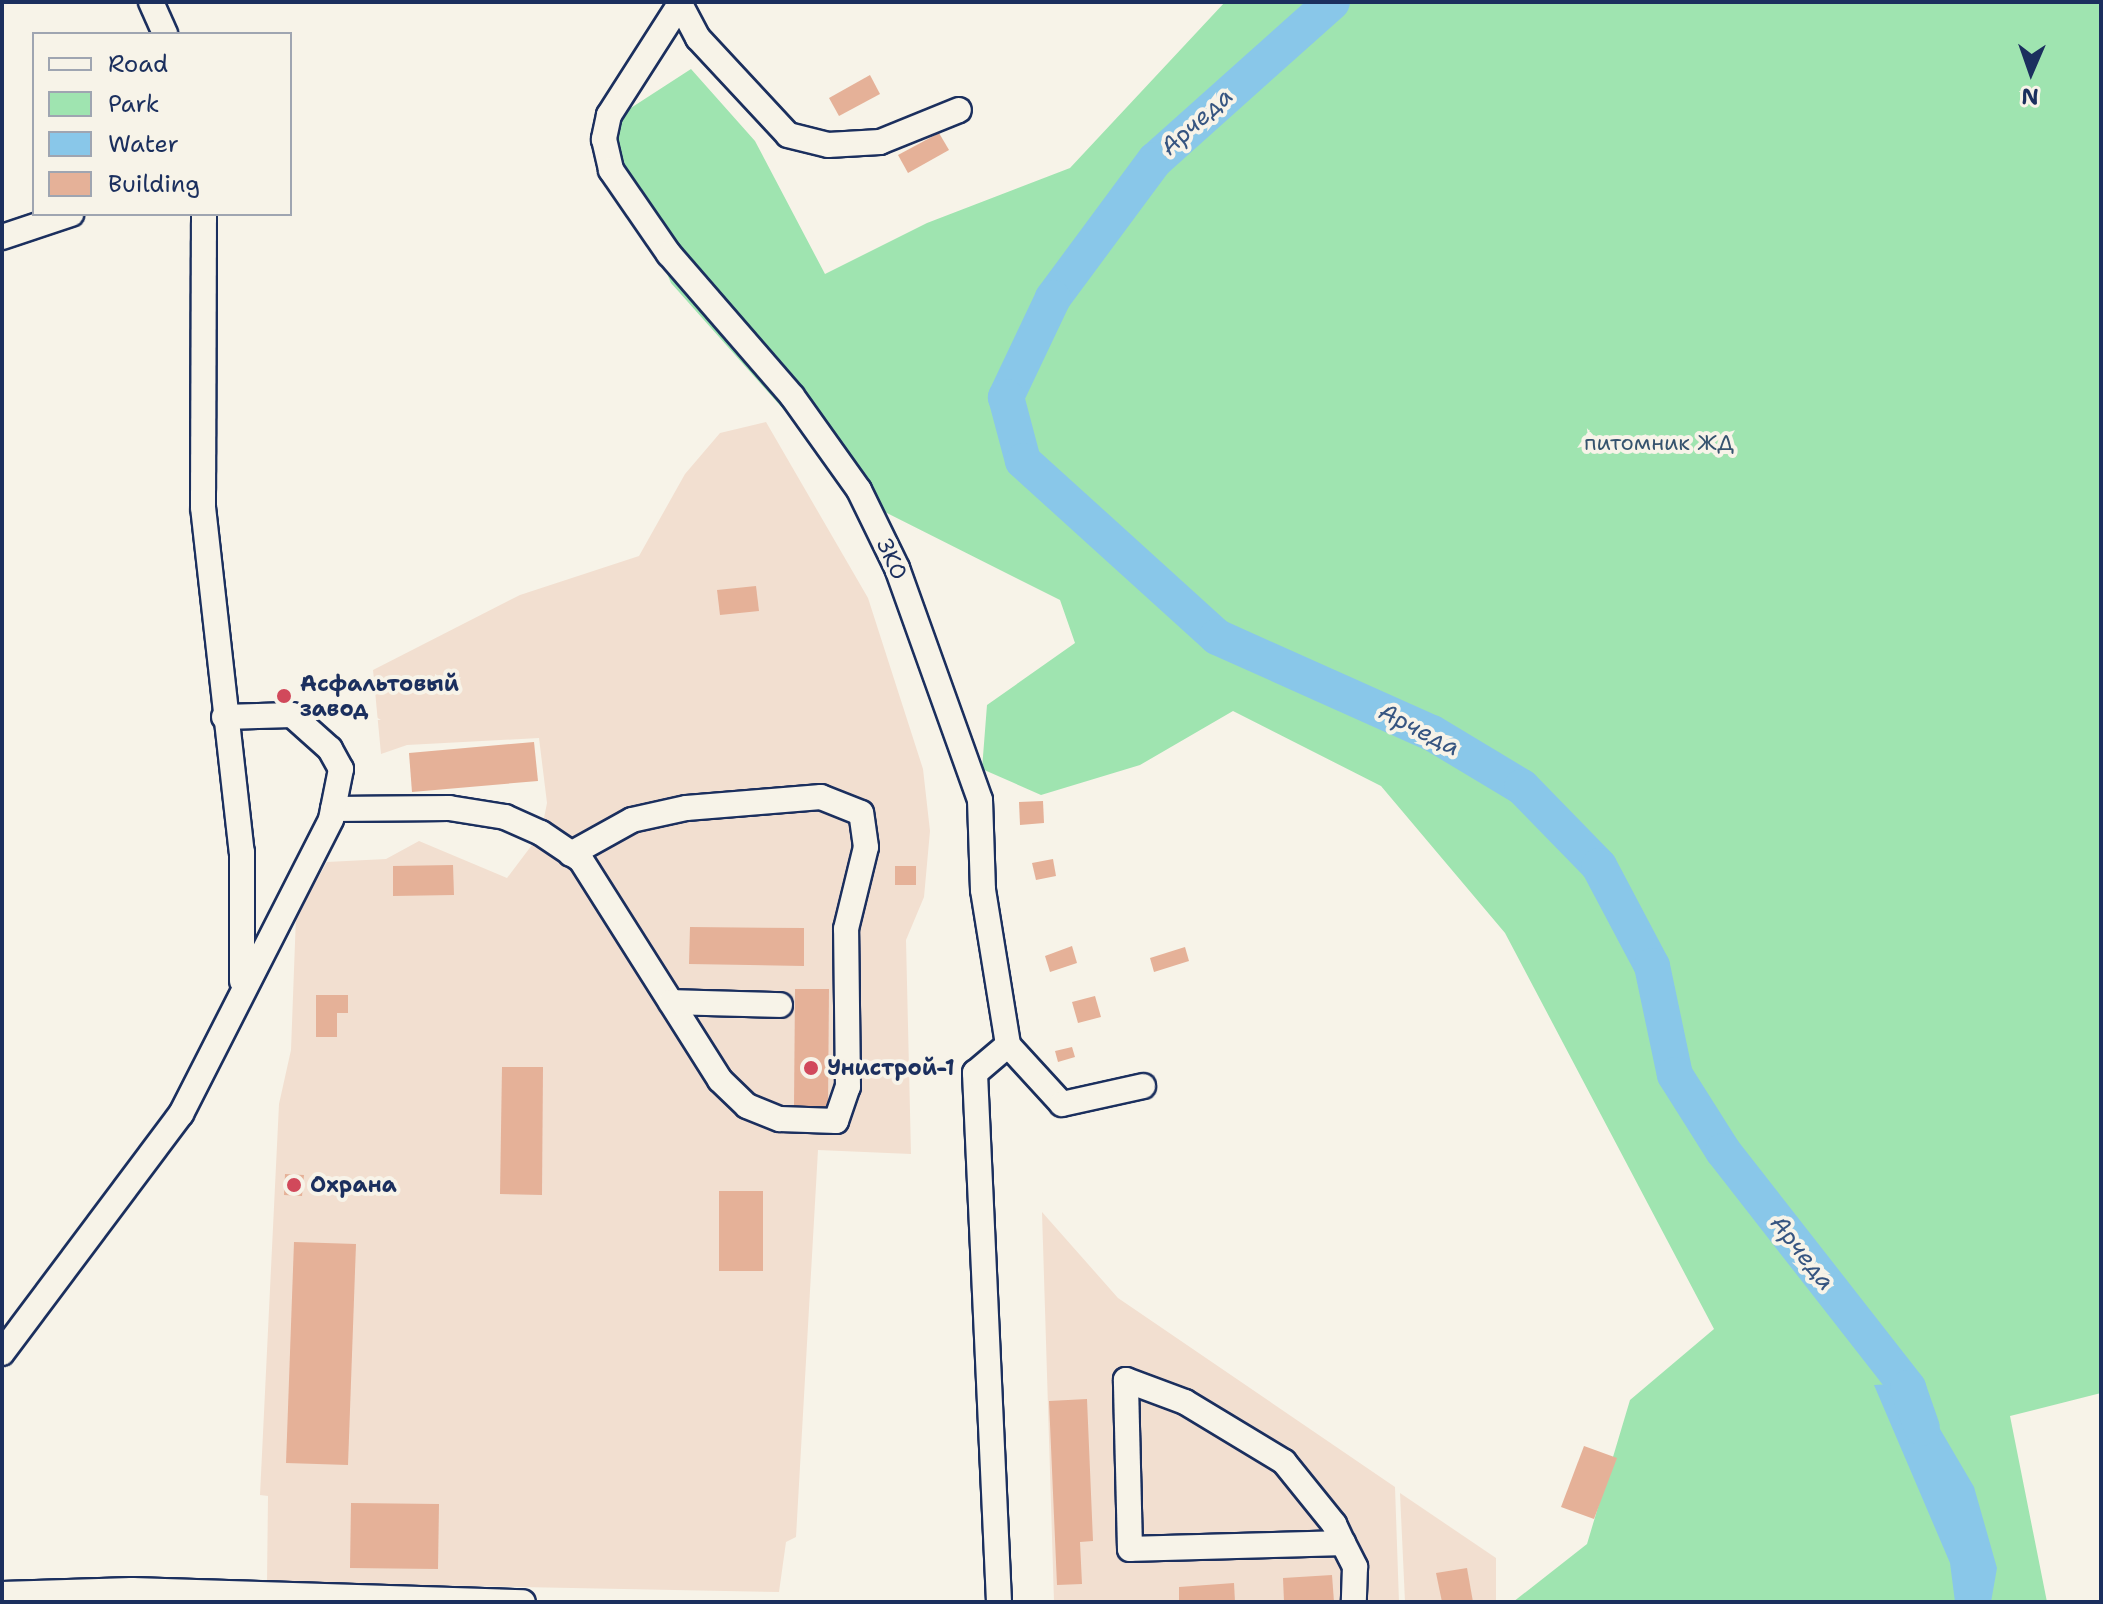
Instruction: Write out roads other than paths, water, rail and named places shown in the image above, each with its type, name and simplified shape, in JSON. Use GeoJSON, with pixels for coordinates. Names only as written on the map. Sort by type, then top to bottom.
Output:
{"type":"FeatureCollection","features":[{"type":"Feature","properties":{"kind":"street"},"geometry":{"type":"LineString","coordinates":[[151,2],[164,32]]}},
{"type":"Feature","properties":{"kind":"street","name":"ЗКО"},"geometry":{"type":"LineString","coordinates":[[959,110],[880,142],[828,145],[788,135],[698,38],[679,3],[609,115],[606,157],[669,254],[792,396],[859,490],[897,568],[980,800],[983,890],[1008,1045]]}},
{"type":"Feature","properties":{"kind":"street"},"geometry":{"type":"LineString","coordinates":[[2,237],[65,216]]}},
{"type":"Feature","properties":{"kind":"street"},"geometry":{"type":"LineString","coordinates":[[204,216],[198,309],[203,507],[224,717],[242,852],[241,988]]}},
{"type":"Feature","properties":{"kind":"street"},"geometry":{"type":"LineString","coordinates":[[2,1353],[181,1114],[241,988],[333,809],[341,769],[292,715],[224,717]]}},
{"type":"Feature","properties":{"kind":"street"},"geometry":{"type":"LineString","coordinates":[[333,809],[406,806],[505,817],[571,854],[720,1080],[747,1106],[817,1126],[836,1121],[848,1087],[846,929],[866,847],[861,813],[821,797],[686,808],[632,820],[571,854]]}},
{"type":"Feature","properties":{"kind":"street"},"geometry":{"type":"LineString","coordinates":[[671,1002],[780,1005]]}},
{"type":"Feature","properties":{"kind":"street"},"geometry":{"type":"LineString","coordinates":[[999,1602],[975,1073],[1008,1045],[1062,1104],[1143,1086]]}},
{"type":"Feature","properties":{"kind":"street"},"geometry":{"type":"LineString","coordinates":[[1343,1543],[1130,1549],[1126,1380],[1185,1402],[1284,1462],[1343,1543],[1355,1567],[1354,1602]]}},
{"type":"Feature","properties":{"kind":"street"},"geometry":{"type":"LineString","coordinates":[[2,1594],[521,1602]]}},
{"type":"Feature","properties":{"kind":"water"},"geometry":{"type":"Polygon","coordinates":[[[1913,1383],[1974,1487],[1997,1568],[1991,1602],[1955,1602],[1950,1563],[1874,1385],[1913,1383]]]}},
{"type":"Feature","properties":{"kind":"waterway","name":"Арчеда"},"geometry":{"type":"LineString","coordinates":[[1332,2],[1155,160],[1053,298],[1006,397],[1023,461],[1217,637],[1432,733],[1522,787],[1599,866],[1652,966],[1675,1075],[1723,1151],[1908,1388],[1922,1428]]}},
{"type":"Feature","properties":{"kind":"place","name":"Асфальтовый завод"},"geometry":{"type":"Point","coordinates":[284,696]}},
{"type":"Feature","properties":{"kind":"place","name":"Унистрой-1"},"geometry":{"type":"Point","coordinates":[811,1068]}},
{"type":"Feature","properties":{"kind":"place","name":"Охрана"},"geometry":{"type":"Point","coordinates":[294,1185]}},
{"type":"Feature","properties":{"kind":"park label","name":"питомник ЖД"},"geometry":{"type":"Point","coordinates":[1659,443]}}]}
